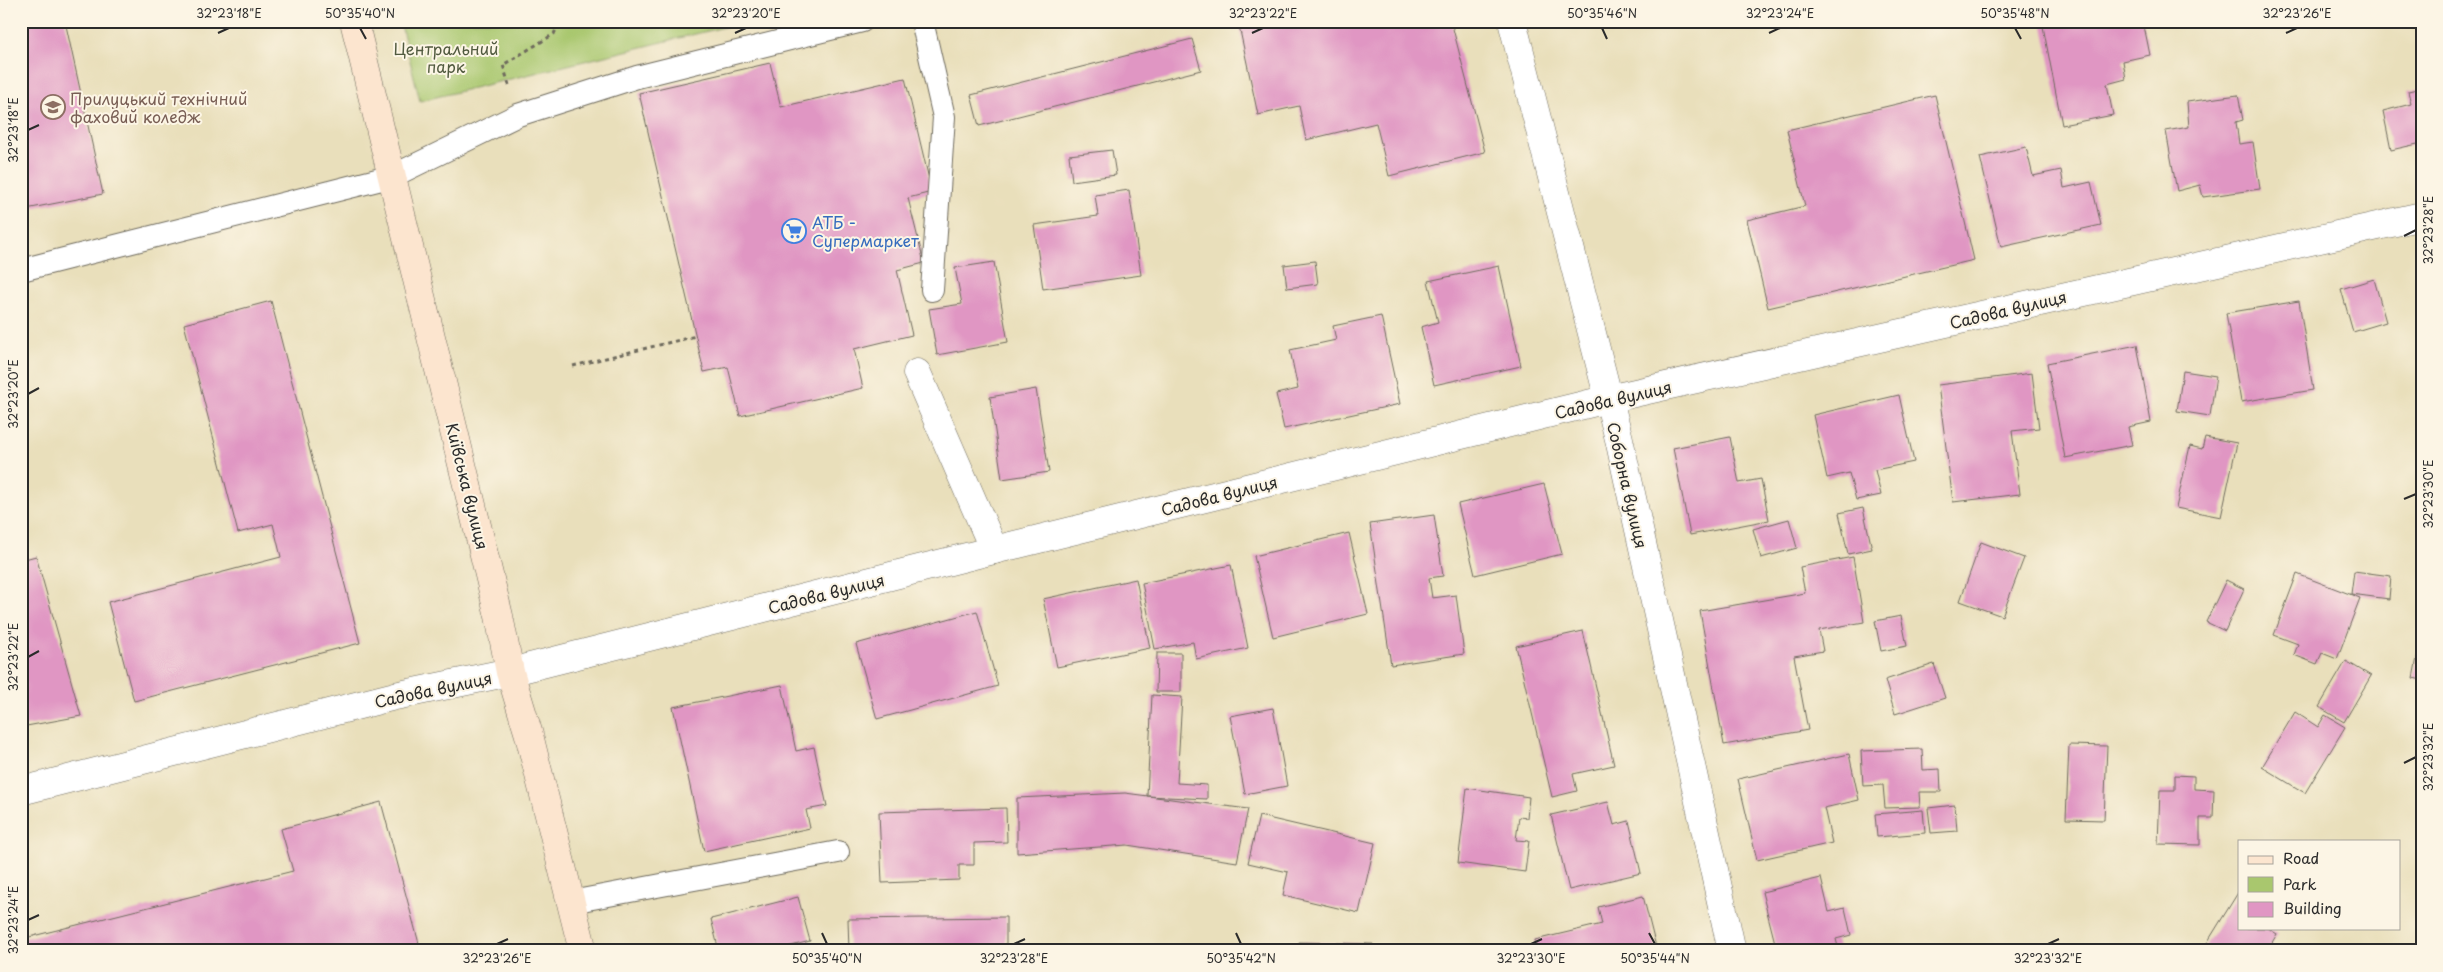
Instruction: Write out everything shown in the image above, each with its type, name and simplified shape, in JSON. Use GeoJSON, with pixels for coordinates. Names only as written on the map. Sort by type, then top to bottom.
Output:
{"type":"FeatureCollection","features":[{"type":"Feature","properties":{"kind":"main road","name":"Київська вулиця"},"geometry":{"type":"LineString","coordinates":[[354,21],[500,616],[510,672],[529,735],[583,951]]}},
{"type":"Feature","properties":{"kind":"street","name":"Соборна вулиця"},"geometry":{"type":"LineString","coordinates":[[1512,21],[1619,439],[1732,951]]}},
{"type":"Feature","properties":{"kind":"street","name":"Садова вулиця"},"geometry":{"type":"LineString","coordinates":[[21,790],[394,696],[510,672],[994,550],[1608,399],[2422,216]]}},
{"type":"Feature","properties":{"kind":"street"},"geometry":{"type":"LineString","coordinates":[[917,373],[994,550]]}},
{"type":"Feature","properties":{"kind":"lane"},"geometry":{"type":"LineString","coordinates":[[21,270],[393,176],[518,115],[637,77],[862,21]]}},
{"type":"Feature","properties":{"kind":"lane"},"geometry":{"type":"LineString","coordinates":[[922,21],[944,117],[932,290]]}},
{"type":"Feature","properties":{"kind":"lane"},"geometry":{"type":"LineString","coordinates":[[571,902],[838,852]]}},
{"type":"Feature","properties":{"kind":"path"},"geometry":{"type":"LineString","coordinates":[[504,65],[554,34],[560,21]]}},
{"type":"Feature","properties":{"kind":"path"},"geometry":{"type":"LineString","coordinates":[[573,366],[696,336]]}},
{"type":"Feature","properties":{"kind":"green space","name":"Центральний парк"},"geometry":{"type":"Polygon","coordinates":[[[400,21],[749,21],[420,101],[400,21]]]}},
{"type":"Feature","properties":{"kind":"building","name":"Прилуцький технічний фаховий коледж"},"geometry":{"type":"Polygon","coordinates":[[[21,21],[65,21],[103,194],[21,210],[21,21]]]}},
{"type":"Feature","properties":{"kind":"building"},"geometry":{"type":"Polygon","coordinates":[[[1238,21],[1451,21],[1485,152],[1389,176],[1376,123],[1306,140],[1299,106],[1258,115],[1238,21]]]}},
{"type":"Feature","properties":{"kind":"building"},"geometry":{"type":"Polygon","coordinates":[[[2042,21],[2143,21],[2150,55],[2123,61],[2126,79],[2107,84],[2113,115],[2062,125],[2042,21]]]}},
{"type":"Feature","properties":{"kind":"building"},"geometry":{"type":"Polygon","coordinates":[[[1192,39],[1201,70],[979,126],[971,95],[1192,39]]]}},
{"type":"Feature","properties":{"kind":"building","name":"АТБ - Супермаркет"},"geometry":{"type":"Polygon","coordinates":[[[770,63],[781,107],[905,78],[932,192],[908,198],[924,263],[897,270],[912,335],[854,349],[863,388],[740,416],[728,367],[704,372],[639,93],[770,63]]]}},
{"type":"Feature","properties":{"kind":"building"},"geometry":{"type":"Polygon","coordinates":[[[2422,88],[2422,143],[2391,150],[2383,111],[2411,104],[2408,91],[2422,88]]]}},
{"type":"Feature","properties":{"kind":"building"},"geometry":{"type":"Polygon","coordinates":[[[1935,95],[1974,260],[1768,308],[1747,220],[1805,206],[1787,130],[1935,95]]]}},
{"type":"Feature","properties":{"kind":"building"},"geometry":{"type":"Polygon","coordinates":[[[2238,95],[2243,120],[2236,122],[2239,144],[2253,142],[2260,189],[2203,197],[2200,185],[2177,191],[2166,131],[2189,127],[2187,102],[2238,95]]]}},
{"type":"Feature","properties":{"kind":"building"},"geometry":{"type":"Polygon","coordinates":[[[2026,147],[2033,176],[2061,170],[2064,188],[2091,182],[2101,225],[2001,247],[1980,157],[2026,147]]]}},
{"type":"Feature","properties":{"kind":"building"},"geometry":{"type":"Polygon","coordinates":[[[1112,150],[1116,175],[1072,181],[1069,155],[1112,150]]]}},
{"type":"Feature","properties":{"kind":"building"},"geometry":{"type":"Polygon","coordinates":[[[1129,190],[1141,275],[1043,289],[1034,225],[1098,216],[1095,195],[1129,190]]]}},
{"type":"Feature","properties":{"kind":"building"},"geometry":{"type":"Polygon","coordinates":[[[1315,261],[1318,284],[1287,288],[1284,265],[1315,261]]]}},
{"type":"Feature","properties":{"kind":"building"},"geometry":{"type":"Polygon","coordinates":[[[994,262],[1008,342],[937,355],[929,309],[962,304],[955,268],[994,262]]]}},
{"type":"Feature","properties":{"kind":"building"},"geometry":{"type":"Polygon","coordinates":[[[1499,266],[1521,366],[1434,385],[1421,327],[1438,322],[1428,281],[1499,266]]]}},
{"type":"Feature","properties":{"kind":"building"},"geometry":{"type":"Polygon","coordinates":[[[2374,279],[2386,322],[2353,332],[2341,289],[2374,279]]]}},
{"type":"Feature","properties":{"kind":"building"},"geometry":{"type":"Polygon","coordinates":[[[271,301],[360,643],[134,701],[108,602],[281,557],[273,524],[238,533],[184,324],[271,301]]]}},
{"type":"Feature","properties":{"kind":"building"},"geometry":{"type":"Polygon","coordinates":[[[2299,301],[2313,390],[2241,402],[2226,313],[2299,301]]]}},
{"type":"Feature","properties":{"kind":"building"},"geometry":{"type":"Polygon","coordinates":[[[1381,316],[1400,404],[1284,429],[1276,394],[1298,389],[1290,350],[1336,340],[1333,326],[1381,316]]]}},
{"type":"Feature","properties":{"kind":"building"},"geometry":{"type":"Polygon","coordinates":[[[2137,345],[2151,422],[2128,427],[2132,445],[2065,458],[2047,363],[2137,345]]]}},
{"type":"Feature","properties":{"kind":"building"},"geometry":{"type":"Polygon","coordinates":[[[2183,371],[2216,376],[2210,416],[2177,411],[2183,371]]]}},
{"type":"Feature","properties":{"kind":"building"},"geometry":{"type":"Polygon","coordinates":[[[2032,373],[2039,428],[2012,431],[2020,494],[1953,502],[1938,385],[2032,373]]]}},
{"type":"Feature","properties":{"kind":"building"},"geometry":{"type":"Polygon","coordinates":[[[1036,389],[1049,472],[1002,479],[990,397],[1036,389]]]}},
{"type":"Feature","properties":{"kind":"building"},"geometry":{"type":"Polygon","coordinates":[[[1899,395],[1914,462],[1875,470],[1881,495],[1856,500],[1849,473],[1827,478],[1813,415],[1899,395]]]}},
{"type":"Feature","properties":{"kind":"building"},"geometry":{"type":"Polygon","coordinates":[[[1730,437],[1739,483],[1761,479],[1769,520],[1690,535],[1673,448],[1730,437]]]}},
{"type":"Feature","properties":{"kind":"building"},"geometry":{"type":"Polygon","coordinates":[[[2205,437],[2237,443],[2221,517],[2176,508],[2190,446],[2202,449],[2205,437]]]}},
{"type":"Feature","properties":{"kind":"building"},"geometry":{"type":"Polygon","coordinates":[[[1544,484],[1562,554],[1475,575],[1458,504],[1544,484]]]}},
{"type":"Feature","properties":{"kind":"building"},"geometry":{"type":"Polygon","coordinates":[[[1863,508],[1872,549],[1848,554],[1839,513],[1863,508]]]}},
{"type":"Feature","properties":{"kind":"building"},"geometry":{"type":"Polygon","coordinates":[[[1434,515],[1443,576],[1429,578],[1432,598],[1456,595],[1464,654],[1391,665],[1370,524],[1434,515]]]}},
{"type":"Feature","properties":{"kind":"building"},"geometry":{"type":"Polygon","coordinates":[[[1789,519],[1797,548],[1761,558],[1753,529],[1789,519]]]}},
{"type":"Feature","properties":{"kind":"building"},"geometry":{"type":"Polygon","coordinates":[[[1349,533],[1368,614],[1273,637],[1254,556],[1349,533]]]}},
{"type":"Feature","properties":{"kind":"building"},"geometry":{"type":"Polygon","coordinates":[[[1981,542],[2024,558],[2002,616],[1960,601],[1981,542]]]}},
{"type":"Feature","properties":{"kind":"building"},"geometry":{"type":"Polygon","coordinates":[[[36,556],[81,716],[21,727],[21,560],[36,556]]]}},
{"type":"Feature","properties":{"kind":"building"},"geometry":{"type":"Polygon","coordinates":[[[1853,557],[1864,622],[1819,630],[1823,651],[1794,656],[1808,730],[1724,745],[1700,611],[1805,593],[1800,567],[1853,557]]]}},
{"type":"Feature","properties":{"kind":"building"},"geometry":{"type":"Polygon","coordinates":[[[1231,565],[1248,648],[1196,659],[1193,642],[1155,649],[1142,583],[1231,565]]]}},
{"type":"Feature","properties":{"kind":"building"},"geometry":{"type":"Polygon","coordinates":[[[2354,571],[2391,576],[2389,599],[2351,594],[2354,571]]]}},
{"type":"Feature","properties":{"kind":"building"},"geometry":{"type":"Polygon","coordinates":[[[2297,574],[2360,598],[2337,659],[2322,653],[2317,664],[2294,655],[2298,644],[2274,635],[2297,574]]]}},
{"type":"Feature","properties":{"kind":"building"},"geometry":{"type":"Polygon","coordinates":[[[1136,579],[1150,648],[1057,667],[1043,599],[1136,579]]]}},
{"type":"Feature","properties":{"kind":"building"},"geometry":{"type":"Polygon","coordinates":[[[2226,580],[2244,589],[2225,631],[2206,622],[2226,580]]]}},
{"type":"Feature","properties":{"kind":"building"},"geometry":{"type":"Polygon","coordinates":[[[977,611],[998,686],[877,719],[856,644],[977,611]]]}},
{"type":"Feature","properties":{"kind":"building"},"geometry":{"type":"Polygon","coordinates":[[[1901,616],[1907,646],[1881,651],[1875,621],[1901,616]]]}},
{"type":"Feature","properties":{"kind":"building"},"geometry":{"type":"Polygon","coordinates":[[[1583,631],[1614,765],[1573,774],[1577,791],[1552,797],[1516,646],[1583,631]]]}},
{"type":"Feature","properties":{"kind":"building"},"geometry":{"type":"Polygon","coordinates":[[[2419,648],[2422,648],[2422,680],[2413,678],[2419,648]]]}},
{"type":"Feature","properties":{"kind":"building"},"geometry":{"type":"Polygon","coordinates":[[[1157,653],[1181,653],[1181,692],[1156,692],[1157,653]]]}},
{"type":"Feature","properties":{"kind":"building"},"geometry":{"type":"Polygon","coordinates":[[[2346,661],[2371,676],[2344,722],[2319,707],[2346,661]]]}},
{"type":"Feature","properties":{"kind":"building"},"geometry":{"type":"Polygon","coordinates":[[[1934,664],[1945,698],[1895,714],[1885,680],[1934,664]]]}},
{"type":"Feature","properties":{"kind":"building"},"geometry":{"type":"Polygon","coordinates":[[[782,685],[796,751],[814,747],[827,806],[806,810],[810,828],[704,851],[673,707],[782,685]]]}},
{"type":"Feature","properties":{"kind":"building"},"geometry":{"type":"Polygon","coordinates":[[[1152,695],[1182,697],[1177,783],[1207,785],[1207,799],[1147,796],[1152,695]]]}},
{"type":"Feature","properties":{"kind":"building"},"geometry":{"type":"Polygon","coordinates":[[[1273,708],[1287,786],[1245,794],[1230,716],[1273,708]]]}},
{"type":"Feature","properties":{"kind":"building"},"geometry":{"type":"Polygon","coordinates":[[[2295,712],[2318,727],[2325,715],[2345,727],[2305,793],[2262,767],[2295,712]]]}},
{"type":"Feature","properties":{"kind":"building"},"geometry":{"type":"Polygon","coordinates":[[[2069,745],[2107,746],[2104,820],[2066,819],[2069,745]]]}},
{"type":"Feature","properties":{"kind":"building"},"geometry":{"type":"Polygon","coordinates":[[[1922,749],[1923,770],[1940,769],[1941,792],[1919,792],[1920,807],[1885,808],[1883,785],[1863,786],[1861,751],[1922,749]]]}},
{"type":"Feature","properties":{"kind":"building"},"geometry":{"type":"Polygon","coordinates":[[[1849,754],[1859,800],[1824,808],[1832,843],[1757,860],[1738,779],[1849,754]]]}},
{"type":"Feature","properties":{"kind":"building"},"geometry":{"type":"Polygon","coordinates":[[[2175,775],[2194,776],[2194,789],[2214,790],[2213,818],[2200,818],[2200,845],[2158,844],[2160,790],[2175,790],[2175,775]]]}},
{"type":"Feature","properties":{"kind":"building"},"geometry":{"type":"Polygon","coordinates":[[[1467,788],[1529,797],[1527,818],[1519,817],[1516,840],[1529,841],[1525,872],[1458,863],[1467,788]]]}},
{"type":"Feature","properties":{"kind":"building"},"geometry":{"type":"Polygon","coordinates":[[[1125,793],[1248,809],[1237,862],[1127,845],[1017,853],[1017,798],[1125,793]]]}},
{"type":"Feature","properties":{"kind":"building"},"geometry":{"type":"Polygon","coordinates":[[[381,802],[421,951],[21,951],[21,939],[293,871],[281,829],[381,802]]]}},
{"type":"Feature","properties":{"kind":"building"},"geometry":{"type":"Polygon","coordinates":[[[1608,802],[1614,825],[1629,821],[1641,873],[1569,890],[1551,815],[1608,802]]]}},
{"type":"Feature","properties":{"kind":"building"},"geometry":{"type":"Polygon","coordinates":[[[1955,805],[1957,831],[1931,833],[1928,808],[1955,805]]]}},
{"type":"Feature","properties":{"kind":"building"},"geometry":{"type":"Polygon","coordinates":[[[1006,808],[1007,842],[974,843],[974,865],[959,865],[959,880],[882,883],[879,812],[1006,808]]]}},
{"type":"Feature","properties":{"kind":"building"},"geometry":{"type":"Polygon","coordinates":[[[1923,810],[1925,833],[1877,837],[1875,814],[1923,810]]]}},
{"type":"Feature","properties":{"kind":"building"},"geometry":{"type":"Polygon","coordinates":[[[1259,816],[1375,843],[1359,913],[1283,895],[1288,872],[1248,863],[1259,816]]]}},
{"type":"Feature","properties":{"kind":"building"},"geometry":{"type":"Polygon","coordinates":[[[1821,878],[1829,912],[1845,908],[1851,935],[1836,939],[1839,951],[1777,951],[1762,892],[1821,878]]]}},
{"type":"Feature","properties":{"kind":"building"},"geometry":{"type":"Polygon","coordinates":[[[2238,893],[2238,930],[2271,930],[2277,934],[2267,951],[2202,951],[2238,893]]]}},
{"type":"Feature","properties":{"kind":"building"},"geometry":{"type":"Polygon","coordinates":[[[1643,896],[1657,951],[1537,951],[1535,940],[1602,924],[1598,907],[1643,896]]]}},
{"type":"Feature","properties":{"kind":"building"},"geometry":{"type":"Polygon","coordinates":[[[798,897],[810,941],[772,951],[719,951],[711,919],[798,897]]]}},
{"type":"Feature","properties":{"kind":"building"},"geometry":{"type":"Polygon","coordinates":[[[1006,917],[1006,951],[849,951],[848,919],[1006,917]]]}},
{"type":"Feature","properties":{"kind":"building"},"geometry":{"type":"Polygon","coordinates":[[[1299,942],[1373,944],[1373,951],[1298,951],[1299,942]]]}},
{"type":"Feature","properties":{"kind":"place","name":"Прилуцький технічний фаховий коледж"},"geometry":{"type":"Point","coordinates":[53,107]}},
{"type":"Feature","properties":{"kind":"place","name":"АТБ - Супермаркет"},"geometry":{"type":"Point","coordinates":[794,231]}}]}
